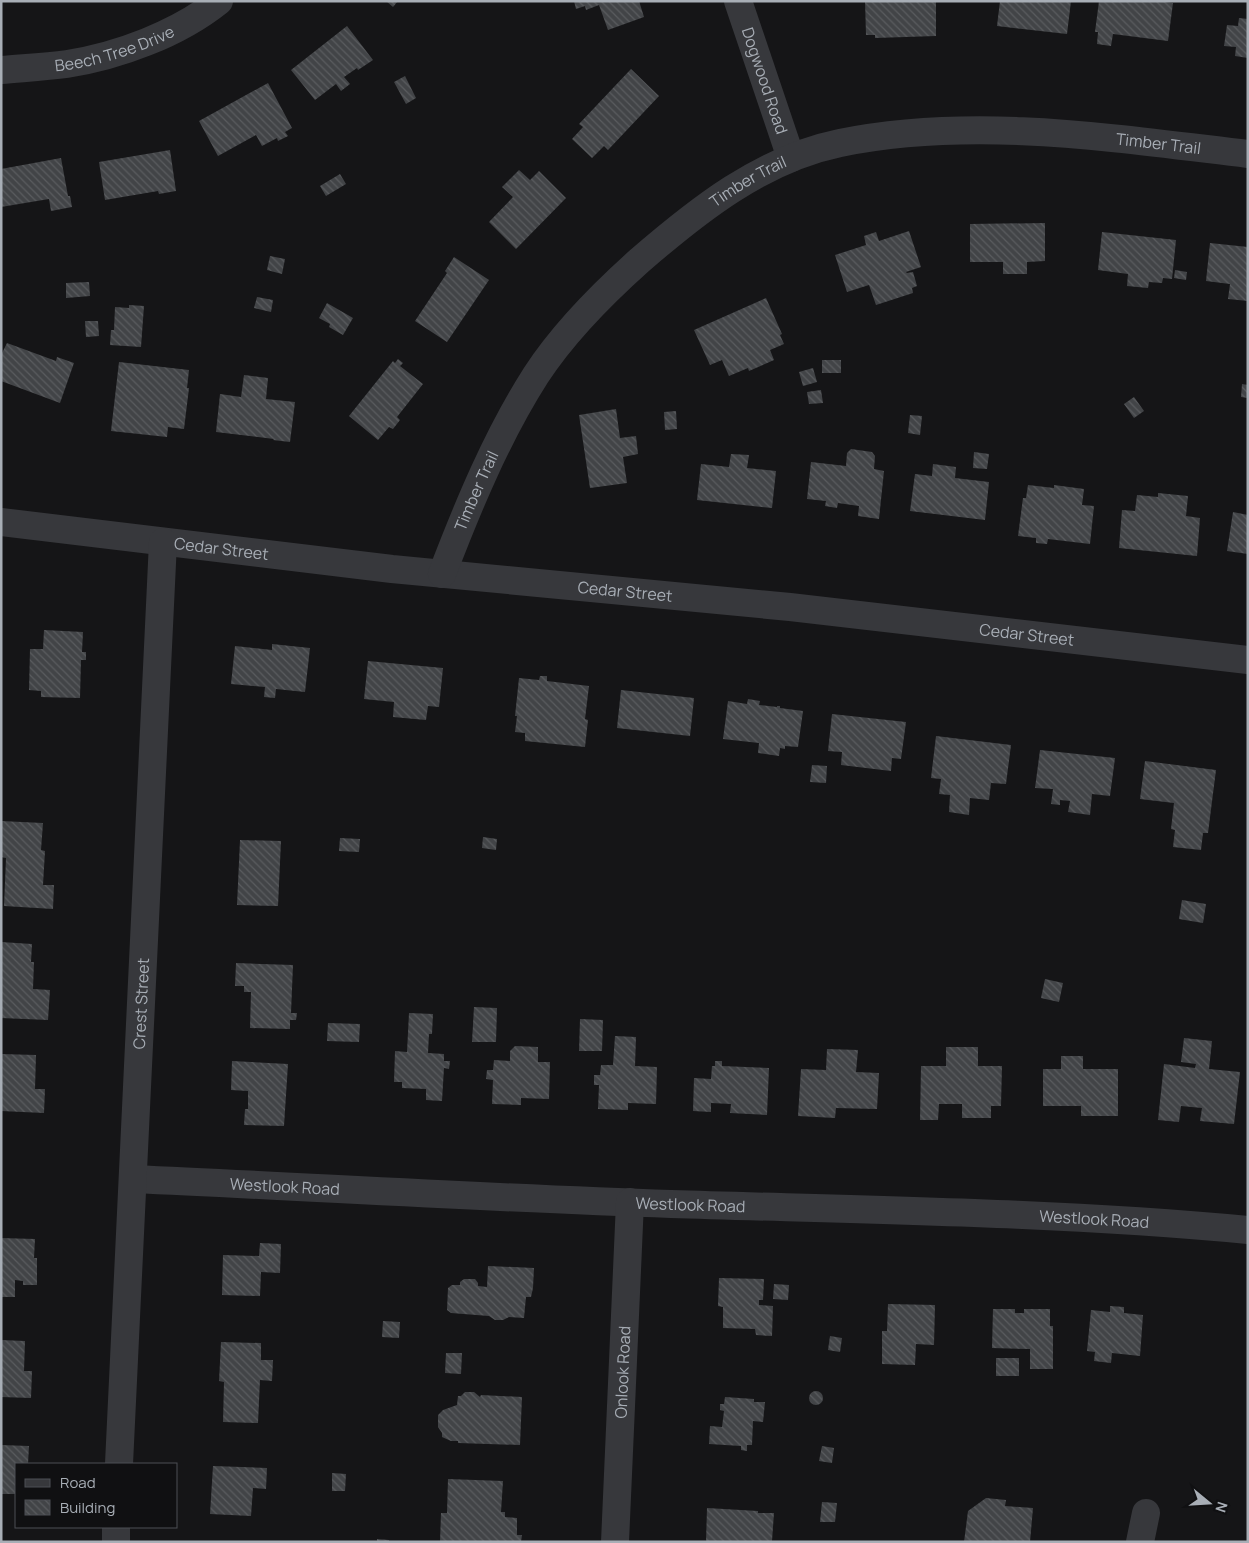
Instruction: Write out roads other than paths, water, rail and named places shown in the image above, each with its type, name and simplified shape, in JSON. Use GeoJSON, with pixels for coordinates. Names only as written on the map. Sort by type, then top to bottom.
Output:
{"type":"FeatureCollection","features":[{"type":"Feature","properties":{"kind":"street","name":"Beech Tree Drive"},"geometry":{"type":"LineString","coordinates":[[1,70],[67,64],[100,57],[131,47],[183,25],[219,1]]}},
{"type":"Feature","properties":{"kind":"street","name":"Dogwood Road"},"geometry":{"type":"LineString","coordinates":[[738,1],[792,158]]}},
{"type":"Feature","properties":{"kind":"street","name":"Timber Trail"},"geometry":{"type":"LineString","coordinates":[[442,574],[482,478],[510,420],[538,373],[573,327],[618,281],[662,242],[699,212],[746,181],[792,158],[827,146],[864,139],[918,133],[978,130],[1040,132],[1248,154]]}},
{"type":"Feature","properties":{"kind":"street","name":"Cedar Street"},"geometry":{"type":"LineString","coordinates":[[1,522],[442,574],[790,607],[1248,660]]}},
{"type":"Feature","properties":{"kind":"street","name":"Crest Street"},"geometry":{"type":"LineString","coordinates":[[119,1463],[164,542]]}},
{"type":"Feature","properties":{"kind":"street","name":"Westlook Road"},"geometry":{"type":"LineString","coordinates":[[133,1179],[630,1202],[1046,1216],[1248,1230]]}},
{"type":"Feature","properties":{"kind":"street","name":"Onlook Road"},"geometry":{"type":"LineString","coordinates":[[614,1542],[630,1202]]}},
{"type":"Feature","properties":{"kind":"street"},"geometry":{"type":"LineString","coordinates":[[116,1528],[116,1542]]}}]}
